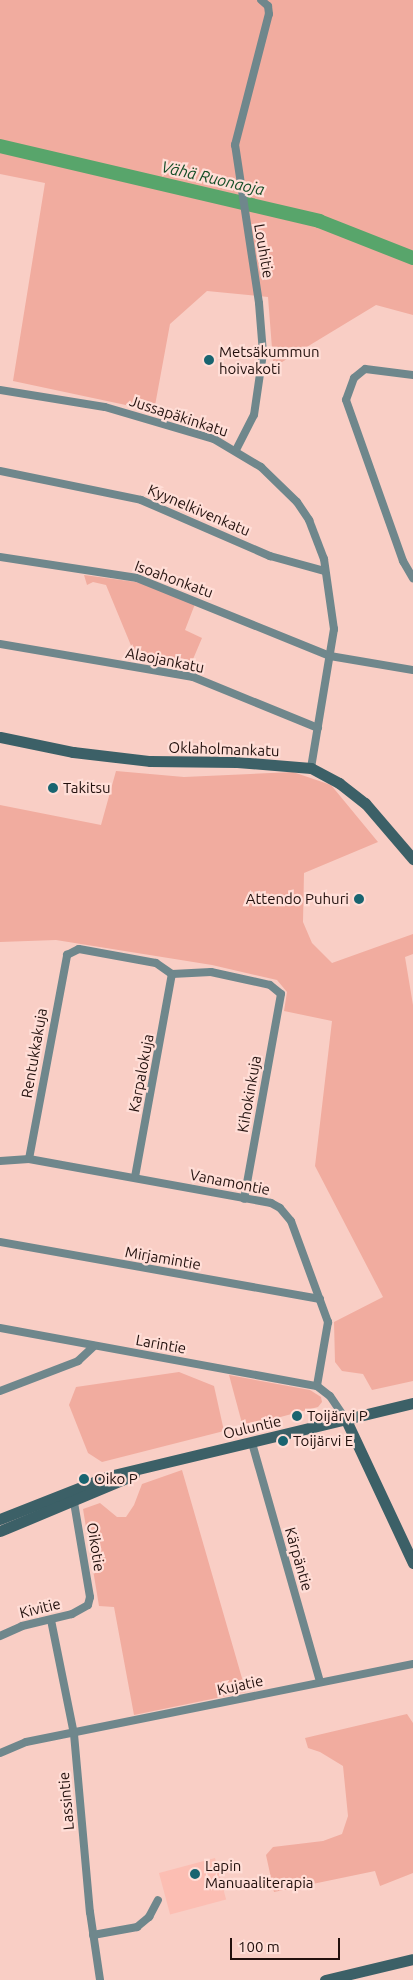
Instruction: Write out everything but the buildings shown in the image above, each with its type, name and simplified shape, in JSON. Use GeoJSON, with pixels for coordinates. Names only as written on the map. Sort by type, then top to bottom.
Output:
{"type":"FeatureCollection","features":[{"type":"Feature","properties":{"kind":"street","name":"Louhitie"},"geometry":{"type":"LineString","coordinates":[[236,450],[254,415],[264,353],[259,303],[243,209],[236,130],[269,14],[268,6],[261,0]]}},
{"type":"Feature","properties":{"kind":"street"},"geometry":{"type":"LineString","coordinates":[[413,374],[365,369],[354,378],[346,396],[403,561],[413,578]]}},
{"type":"Feature","properties":{"kind":"street","name":"Jussapäkinkatu"},"geometry":{"type":"LineString","coordinates":[[0,390],[105,408],[203,435],[236,450],[261,467],[297,502],[315,533],[325,571],[334,629],[311,768]]}},
{"type":"Feature","properties":{"kind":"street","name":"Kyynelkivenkatu"},"geometry":{"type":"LineString","coordinates":[[0,472],[134,498],[173,512],[270,556],[325,571]]}},
{"type":"Feature","properties":{"kind":"street","name":"Isoahonkatu"},"geometry":{"type":"LineString","coordinates":[[0,556],[137,578],[330,656],[413,670]]}},
{"type":"Feature","properties":{"kind":"street","name":"Alaojankatu"},"geometry":{"type":"LineString","coordinates":[[0,644],[198,679],[318,728]]}},
{"type":"Feature","properties":{"kind":"street","name":"Oklaholmankatu"},"geometry":{"type":"LineString","coordinates":[[0,736],[73,752],[150,761],[237,762],[311,768],[339,783],[365,803],[413,859]]}},
{"type":"Feature","properties":{"kind":"street","name":"Rentukkakuja"},"geometry":{"type":"LineString","coordinates":[[29,1158],[66,960],[70,953],[81,949],[156,963],[172,974]]}},
{"type":"Feature","properties":{"kind":"street","name":"Kihokinkuja"},"geometry":{"type":"LineString","coordinates":[[172,974],[211,972],[270,986],[281,994],[244,1199]]}},
{"type":"Feature","properties":{"kind":"street","name":"Karpalokuja"},"geometry":{"type":"LineString","coordinates":[[135,1177],[172,974]]}},
{"type":"Feature","properties":{"kind":"street","name":"Vanamontie"},"geometry":{"type":"LineString","coordinates":[[0,1161],[29,1158],[244,1199],[271,1202],[286,1213],[328,1322],[328,1335],[317,1386]]}},
{"type":"Feature","properties":{"kind":"street","name":"Mirjamintie"},"geometry":{"type":"LineString","coordinates":[[0,1242],[320,1299]]}},
{"type":"Feature","properties":{"kind":"street","name":"Larintie"},"geometry":{"type":"LineString","coordinates":[[0,1328],[317,1386]]}},
{"type":"Feature","properties":{"kind":"street"},"geometry":{"type":"LineString","coordinates":[[0,1391],[78,1361],[94,1346]]}},
{"type":"Feature","properties":{"kind":"street"},"geometry":{"type":"LineString","coordinates":[[317,1386],[330,1396],[346,1420],[413,1563]]}},
{"type":"Feature","properties":{"kind":"street","name":"Ouluntie"},"geometry":{"type":"LineString","coordinates":[[0,1519],[155,1465],[413,1403]]}},
{"type":"Feature","properties":{"kind":"street","name":"Kärpäntie"},"geometry":{"type":"LineString","coordinates":[[252,1443],[320,1682]]}},
{"type":"Feature","properties":{"kind":"street","name":"Ouluntie"},"geometry":{"type":"LineString","coordinates":[[0,1531],[73,1495]]}},
{"type":"Feature","properties":{"kind":"street","name":"Oikotie"},"geometry":{"type":"LineString","coordinates":[[73,1495],[90,1597],[87,1608]]}},
{"type":"Feature","properties":{"kind":"street","name":"Kivitie"},"geometry":{"type":"LineString","coordinates":[[0,1636],[22,1626],[51,1620],[87,1608]]}},
{"type":"Feature","properties":{"kind":"street","name":"Lassintie"},"geometry":{"type":"LineString","coordinates":[[51,1620],[74,1734],[93,1935],[100,1980]]}},
{"type":"Feature","properties":{"kind":"street","name":"Kujatie"},"geometry":{"type":"LineString","coordinates":[[0,1753],[26,1742],[74,1734],[413,1664]]}},
{"type":"Feature","properties":{"kind":"street"},"geometry":{"type":"LineString","coordinates":[[93,1935],[137,1927],[150,1917],[158,1900]]}},
{"type":"Feature","properties":{"kind":"street"},"geometry":{"type":"LineString","coordinates":[[325,1980],[413,1959]]}},
{"type":"Feature","properties":{"kind":"shaded area"},"geometry":{"type":"Polygon","coordinates":[[[0,0],[413,0],[413,315],[376,305],[282,362],[273,361],[268,297],[207,291],[170,324],[154,411],[13,381],[45,183],[0,174],[0,0]]]}},
{"type":"Feature","properties":{"kind":"shaded area"},"geometry":{"type":"Polygon","coordinates":[[[84,575],[143,583],[195,604],[185,630],[202,638],[188,671],[137,660],[106,585],[93,582],[87,585],[84,575]]]}},
{"type":"Feature","properties":{"kind":"shaded area"},"geometry":{"type":"Polygon","coordinates":[[[116,771],[184,777],[293,772],[331,785],[378,842],[304,873],[303,922],[312,943],[332,963],[413,934],[413,954],[405,957],[413,1005],[413,1381],[372,1390],[363,1374],[342,1371],[335,1362],[334,1322],[383,1297],[315,1166],[332,1021],[284,1011],[287,992],[277,980],[212,965],[56,940],[0,942],[0,805],[101,825],[116,771]]]}},
{"type":"Feature","properties":{"kind":"shaded area"},"geometry":{"type":"Polygon","coordinates":[[[179,1372],[214,1386],[224,1431],[102,1462],[88,1453],[69,1405],[76,1387],[179,1372]]]}},
{"type":"Feature","properties":{"kind":"shaded area"},"geometry":{"type":"Polygon","coordinates":[[[229,1375],[310,1390],[321,1397],[322,1402],[318,1407],[243,1427],[229,1375]]]}},
{"type":"Feature","properties":{"kind":"shaded area"},"geometry":{"type":"Polygon","coordinates":[[[182,1470],[246,1692],[134,1715],[114,1607],[99,1606],[83,1509],[100,1503],[117,1517],[126,1517],[134,1505],[142,1484],[182,1470]]]}},
{"type":"Feature","properties":{"kind":"shaded area"},"geometry":{"type":"Polygon","coordinates":[[[407,1714],[413,1723],[413,1873],[380,1886],[375,1871],[274,1892],[266,1855],[273,1847],[323,1841],[342,1834],[348,1816],[343,1766],[320,1752],[308,1748],[305,1738],[407,1714]]]}},
{"type":"Feature","properties":{"kind":"shaded area"},"geometry":{"type":"Polygon","coordinates":[[[215,1858],[226,1900],[170,1915],[159,1873],[215,1858]]]}},
{"type":"Feature","properties":{"kind":"waterway","name":"Vähä Ruonaoja"},"geometry":{"type":"LineString","coordinates":[[0,146],[319,221],[413,258]]}},
{"type":"Feature","properties":{"kind":"place","name":"Metsäkummun hoivakoti"},"geometry":{"type":"Point","coordinates":[209,360]}},
{"type":"Feature","properties":{"kind":"place","name":"Takitsu"},"geometry":{"type":"Point","coordinates":[53,788]}},
{"type":"Feature","properties":{"kind":"place","name":"Attendo Puhuri"},"geometry":{"type":"Point","coordinates":[359,899]}},
{"type":"Feature","properties":{"kind":"place","name":"Toijärvi P"},"geometry":{"type":"Point","coordinates":[297,1416]}},
{"type":"Feature","properties":{"kind":"place","name":"Toijärvi E"},"geometry":{"type":"Point","coordinates":[283,1441]}},
{"type":"Feature","properties":{"kind":"place","name":"Oiko P"},"geometry":{"type":"Point","coordinates":[84,1479]}},
{"type":"Feature","properties":{"kind":"place","name":"Lapin Manuaaliterapia"},"geometry":{"type":"Point","coordinates":[195,1874]}}]}
